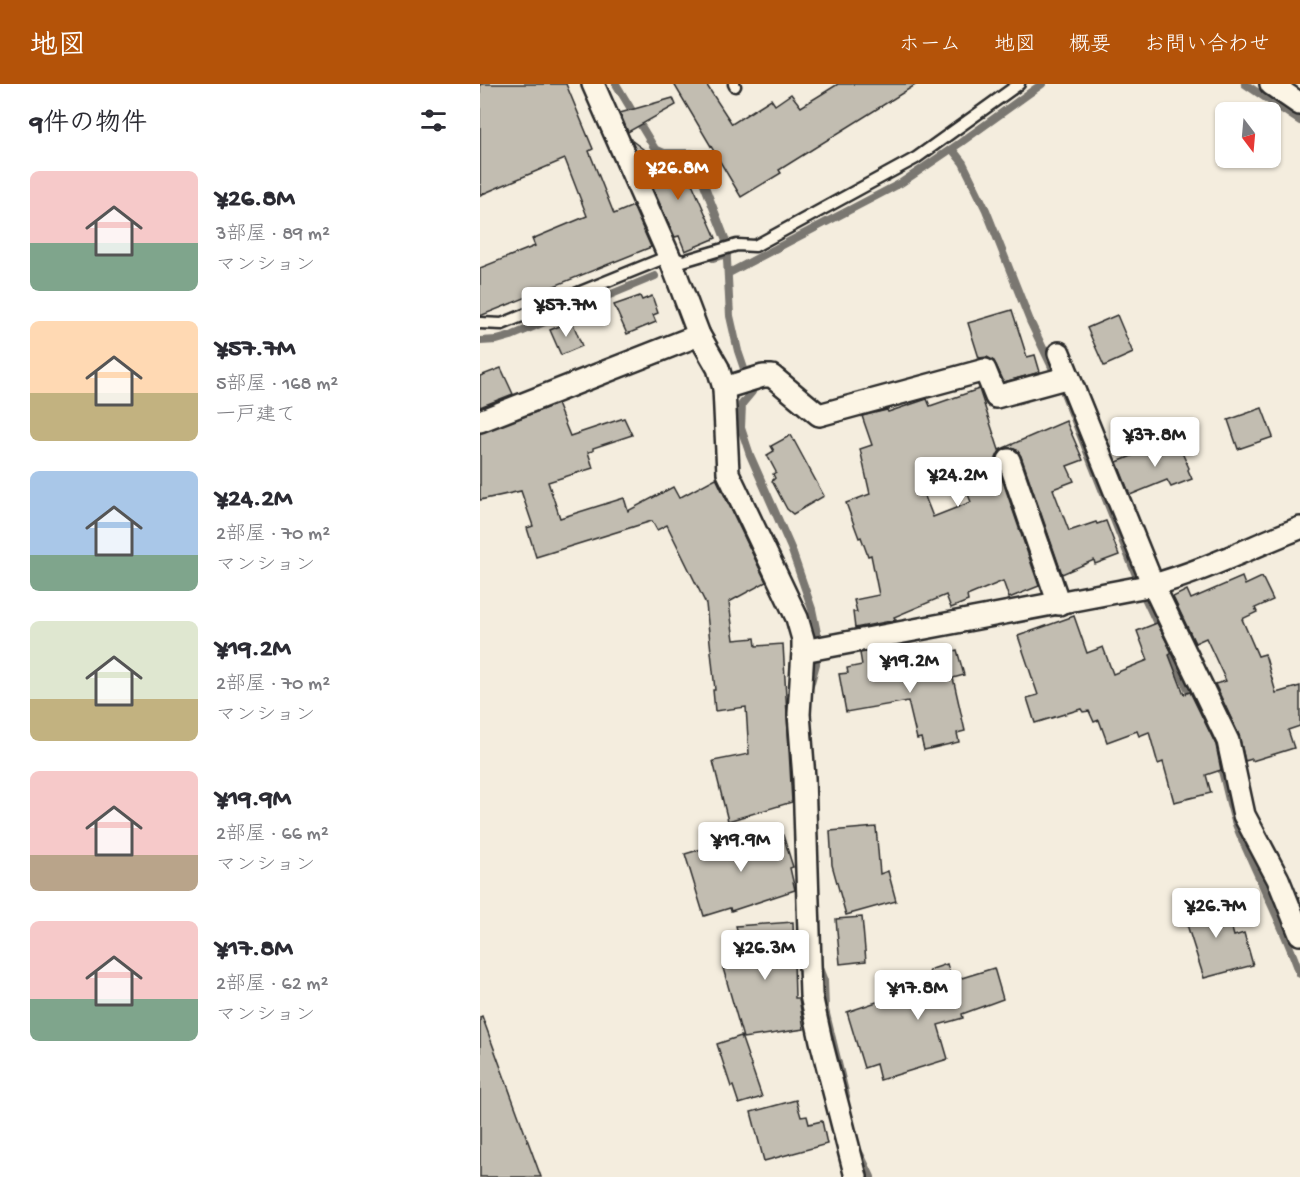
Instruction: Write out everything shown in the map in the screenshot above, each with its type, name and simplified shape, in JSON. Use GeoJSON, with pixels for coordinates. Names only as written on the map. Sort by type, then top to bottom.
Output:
{"type":"FeatureCollection","features":[{"type":"Feature","properties":{"kind":"street"},"geometry":{"type":"LineString","coordinates":[[592,84],[669,256],[699,335],[718,368],[740,383],[772,376],[819,415],[985,369],[996,397],[1062,379]]}},
{"type":"Feature","properties":{"kind":"street"},"geometry":{"type":"LineString","coordinates":[[1271,84],[1300,104]]}},
{"type":"Feature","properties":{"kind":"street"},"geometry":{"type":"LineString","coordinates":[[480,421],[699,335]]}},
{"type":"Feature","properties":{"kind":"street"},"geometry":{"type":"LineString","coordinates":[[1059,353],[1062,379],[1145,586],[1228,741],[1244,815],[1278,879],[1300,934]]}},
{"type":"Feature","properties":{"kind":"street"},"geometry":{"type":"LineString","coordinates":[[740,383],[728,472],[797,618],[803,639],[813,650]]}},
{"type":"Feature","properties":{"kind":"street"},"geometry":{"type":"LineString","coordinates":[[1009,460],[1059,604]]}},
{"type":"Feature","properties":{"kind":"street"},"geometry":{"type":"LineString","coordinates":[[813,650],[1145,586],[1184,576],[1220,563],[1300,528]]}},
{"type":"Feature","properties":{"kind":"street"},"geometry":{"type":"LineString","coordinates":[[813,650],[799,714],[804,778],[811,995],[856,1177]]}},
{"type":"Feature","properties":{"kind":"lane"},"geometry":{"type":"LineString","coordinates":[[480,322],[502,324],[669,256],[683,261],[737,245],[755,246],[916,158],[1019,84]]}},
{"type":"Feature","properties":{"kind":"building"},"geometry":{"type":"Polygon","coordinates":[[[480,84],[566,84],[593,149],[589,151],[614,214],[633,206],[651,247],[480,316],[480,268],[535,246],[532,239],[587,216],[565,159],[480,195],[480,84]]]}},
{"type":"Feature","properties":{"kind":"building"},"geometry":{"type":"Polygon","coordinates":[[[674,84],[706,84],[732,124],[771,99],[775,105],[791,94],[801,107],[838,84],[917,84],[779,170],[781,173],[741,197],[674,84]]]}},
{"type":"Feature","properties":{"kind":"building"},"geometry":{"type":"Polygon","coordinates":[[[673,98],[676,105],[628,132],[620,113],[673,98]]]}},
{"type":"Feature","properties":{"kind":"building"},"geometry":{"type":"Polygon","coordinates":[[[631,140],[671,170],[684,165],[716,238],[685,251],[679,236],[675,237],[631,140]]]}},
{"type":"Feature","properties":{"kind":"building"},"geometry":{"type":"Polygon","coordinates":[[[640,296],[642,300],[652,296],[658,313],[653,315],[656,322],[627,334],[614,305],[640,296]]]}},
{"type":"Feature","properties":{"kind":"building"},"geometry":{"type":"Polygon","coordinates":[[[1012,310],[1027,357],[1035,355],[1040,372],[1004,382],[994,361],[987,357],[979,358],[968,323],[1012,310]]]}},
{"type":"Feature","properties":{"kind":"building"},"geometry":{"type":"Polygon","coordinates":[[[1117,315],[1133,353],[1104,366],[1087,328],[1117,315]]]}},
{"type":"Feature","properties":{"kind":"building"},"geometry":{"type":"Polygon","coordinates":[[[572,321],[582,346],[561,355],[550,330],[572,321]]]}},
{"type":"Feature","properties":{"kind":"building"},"geometry":{"type":"Polygon","coordinates":[[[501,368],[513,394],[480,407],[480,376],[501,368]]]}},
{"type":"Feature","properties":{"kind":"building"},"geometry":{"type":"Polygon","coordinates":[[[979,389],[999,450],[1066,421],[1083,460],[1067,466],[1074,481],[1053,489],[1069,531],[1106,521],[1119,555],[1095,564],[1094,560],[1062,574],[1021,456],[1017,450],[1005,448],[996,458],[997,464],[1039,586],[1009,598],[1003,581],[967,596],[968,601],[951,608],[946,595],[894,617],[896,620],[855,628],[853,612],[857,612],[854,600],[879,595],[871,555],[868,556],[861,537],[859,538],[846,503],[870,494],[860,449],[872,445],[862,416],[887,410],[888,412],[927,399],[930,406],[979,389]],[[958,469],[917,476],[933,517],[971,502],[958,469]]]}},
{"type":"Feature","properties":{"kind":"building"},"geometry":{"type":"Polygon","coordinates":[[[557,404],[570,436],[624,418],[632,435],[593,448],[593,451],[588,452],[593,468],[548,482],[560,518],[624,498],[628,511],[673,487],[679,498],[716,478],[766,582],[729,602],[734,640],[755,638],[756,646],[783,644],[792,802],[728,821],[713,761],[749,754],[746,707],[715,711],[706,604],[667,525],[657,530],[652,521],[536,557],[527,528],[533,526],[521,491],[480,500],[480,433],[557,404]]]}},
{"type":"Feature","properties":{"kind":"building"},"geometry":{"type":"Polygon","coordinates":[[[1262,408],[1273,437],[1238,449],[1228,420],[1262,408]]]}},
{"type":"Feature","properties":{"kind":"building"},"geometry":{"type":"Polygon","coordinates":[[[791,435],[824,496],[793,514],[787,509],[772,481],[775,478],[773,474],[776,472],[767,455],[774,451],[771,446],[791,435]]]}},
{"type":"Feature","properties":{"kind":"building"},"geometry":{"type":"Polygon","coordinates":[[[1177,442],[1192,479],[1171,487],[1167,480],[1130,495],[1117,462],[1161,444],[1162,449],[1177,442]]]}},
{"type":"Feature","properties":{"kind":"building"},"geometry":{"type":"Polygon","coordinates":[[[1242,577],[1245,585],[1262,577],[1273,600],[1255,608],[1257,612],[1242,619],[1258,656],[1265,654],[1276,693],[1300,686],[1300,726],[1288,730],[1294,748],[1252,761],[1252,759],[1245,761],[1239,735],[1215,684],[1226,681],[1206,638],[1195,643],[1173,597],[1187,590],[1191,599],[1242,577]]]}},
{"type":"Feature","properties":{"kind":"building"},"geometry":{"type":"Polygon","coordinates":[[[1074,616],[1087,653],[1103,647],[1113,674],[1148,660],[1137,631],[1157,623],[1172,653],[1169,655],[1184,694],[1190,692],[1216,745],[1221,770],[1206,775],[1211,793],[1174,802],[1163,762],[1158,764],[1149,732],[1139,736],[1137,731],[1107,742],[1099,720],[1094,722],[1089,711],[1083,712],[1081,709],[1035,723],[1027,698],[1038,695],[1018,636],[1074,616]]]}},
{"type":"Feature","properties":{"kind":"building"},"geometry":{"type":"Polygon","coordinates":[[[889,648],[894,679],[937,669],[934,657],[957,650],[964,675],[953,678],[965,731],[957,733],[959,742],[924,750],[921,738],[917,739],[908,701],[846,712],[839,674],[848,673],[847,668],[862,665],[860,653],[889,648]]]}},
{"type":"Feature","properties":{"kind":"building"},"geometry":{"type":"Polygon","coordinates":[[[876,827],[880,874],[888,871],[896,901],[846,915],[832,865],[830,831],[876,827]]]}},
{"type":"Feature","properties":{"kind":"building"},"geometry":{"type":"Polygon","coordinates":[[[783,835],[793,867],[790,868],[795,890],[731,911],[730,908],[704,916],[685,854],[735,839],[783,835]]]}},
{"type":"Feature","properties":{"kind":"building"},"geometry":{"type":"Polygon","coordinates":[[[1223,897],[1234,936],[1244,933],[1253,965],[1204,978],[1182,909],[1223,897]]]}},
{"type":"Feature","properties":{"kind":"building"},"geometry":{"type":"Polygon","coordinates":[[[862,917],[866,961],[840,964],[836,919],[862,917]]]}},
{"type":"Feature","properties":{"kind":"building"},"geometry":{"type":"Polygon","coordinates":[[[793,922],[795,998],[799,998],[804,1029],[743,1038],[723,968],[736,964],[736,958],[744,956],[736,926],[793,922]]]}},
{"type":"Feature","properties":{"kind":"building"},"geometry":{"type":"Polygon","coordinates":[[[947,964],[952,981],[994,968],[1003,999],[962,1014],[963,1018],[938,1025],[948,1059],[880,1080],[876,1064],[864,1068],[847,1012],[933,983],[929,970],[947,964]]]}},
{"type":"Feature","properties":{"kind":"building"},"geometry":{"type":"Polygon","coordinates":[[[482,1016],[541,1177],[480,1177],[480,1017],[482,1016]]]}},
{"type":"Feature","properties":{"kind":"building"},"geometry":{"type":"Polygon","coordinates":[[[741,1036],[762,1097],[739,1104],[717,1044],[741,1036]]]}},
{"type":"Feature","properties":{"kind":"building"},"geometry":{"type":"Polygon","coordinates":[[[796,1100],[801,1117],[807,1116],[809,1124],[822,1121],[827,1144],[764,1161],[751,1112],[796,1100]]]}},
{"type":"Feature","properties":{"kind":"waterway"},"geometry":{"type":"LineString","coordinates":[[616,84],[655,149],[664,153],[692,153],[726,241],[730,316],[738,351],[752,392],[742,404],[741,428],[750,455],[791,548],[812,609],[818,638],[816,664],[810,686]]}},
{"type":"Feature","properties":{"kind":"waterway"},"geometry":{"type":"LineString","coordinates":[[729,273],[901,183],[1042,84]]}},
{"type":"Feature","properties":{"kind":"waterway"},"geometry":{"type":"LineString","coordinates":[[1245,84],[1300,121]]}},
{"type":"Feature","properties":{"kind":"waterway"},"geometry":{"type":"LineString","coordinates":[[952,149],[963,163],[986,210],[1030,321],[1062,388],[1145,598],[1210,735]]}},
{"type":"Feature","properties":{"kind":"waterway"},"geometry":{"type":"LineString","coordinates":[[713,258],[727,254]]}},
{"type":"Feature","properties":{"kind":"waterway"},"geometry":{"type":"LineString","coordinates":[[480,341],[511,336],[655,276]]}},
{"type":"Feature","properties":{"kind":"waterway"},"geometry":{"type":"LineString","coordinates":[[1216,752],[1235,822],[1300,974]]}},
{"type":"Feature","properties":{"kind":"waterway"},"geometry":{"type":"LineString","coordinates":[[819,968],[824,981],[825,1010],[846,1096]]}},
{"type":"Feature","properties":{"kind":"waterway"},"geometry":{"type":"LineString","coordinates":[[860,1154],[871,1177]]}}]}
